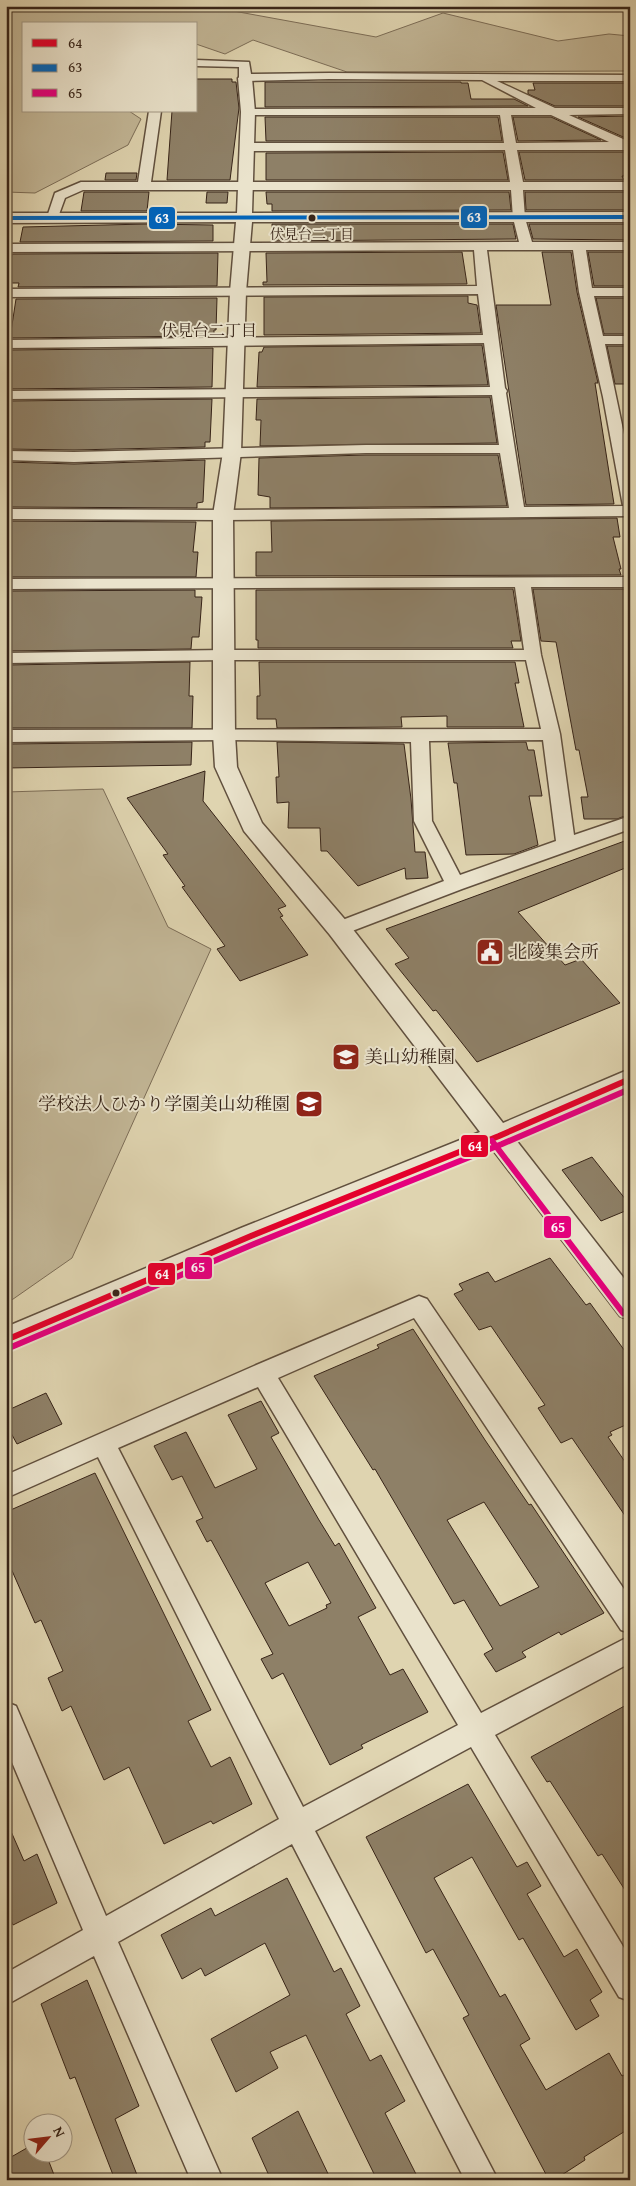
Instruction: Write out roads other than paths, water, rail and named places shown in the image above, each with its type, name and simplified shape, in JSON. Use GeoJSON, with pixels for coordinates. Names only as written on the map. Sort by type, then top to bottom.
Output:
{"type":"FeatureCollection","features":[{"type":"Feature","properties":{"kind":"street"},"geometry":{"type":"LineString","coordinates":[[198,63],[245,64],[248,112],[247,185],[238,292],[232,452],[223,515],[222,583],[226,767],[252,826],[340,929],[630,1308]]}},
{"type":"Feature","properties":{"kind":"street"},"geometry":{"type":"LineString","coordinates":[[245,78],[329,76],[630,78]]}},
{"type":"Feature","properties":{"kind":"street"},"geometry":{"type":"LineString","coordinates":[[480,76],[629,146]]}},
{"type":"Feature","properties":{"kind":"street"},"geometry":{"type":"LineString","coordinates":[[248,112],[630,111]]}},
{"type":"Feature","properties":{"kind":"street"},"geometry":{"type":"LineString","coordinates":[[144,186],[156,112]]}},
{"type":"Feature","properties":{"kind":"street"},"geometry":{"type":"LineString","coordinates":[[504,112],[517,186],[519,218],[526,246]]}},
{"type":"Feature","properties":{"kind":"street"},"geometry":{"type":"LineString","coordinates":[[248,147],[629,146]]}},
{"type":"Feature","properties":{"kind":"street"},"geometry":{"type":"LineString","coordinates":[[53,217],[60,196],[80,186],[630,186]]}},
{"type":"Feature","properties":{"kind":"street"},"geometry":{"type":"LineString","coordinates":[[6,218],[630,217]]}},
{"type":"Feature","properties":{"kind":"street"},"geometry":{"type":"LineString","coordinates":[[480,246],[490,339],[500,391],[517,512]]}},
{"type":"Feature","properties":{"kind":"street"},"geometry":{"type":"LineString","coordinates":[[579,246],[596,340],[615,397],[624,450],[630,506]]}},
{"type":"Feature","properties":{"kind":"street"},"geometry":{"type":"LineString","coordinates":[[6,248],[630,246]]}},
{"type":"Feature","properties":{"kind":"street"},"geometry":{"type":"LineString","coordinates":[[6,293],[484,290]]}},
{"type":"Feature","properties":{"kind":"street"},"geometry":{"type":"LineString","coordinates":[[586,292],[630,292]]}},
{"type":"Feature","properties":{"kind":"street"},"geometry":{"type":"LineString","coordinates":[[6,344],[490,339]]}},
{"type":"Feature","properties":{"kind":"street"},"geometry":{"type":"LineString","coordinates":[[596,340],[630,340]]}},
{"type":"Feature","properties":{"kind":"street"},"geometry":{"type":"LineString","coordinates":[[6,396],[500,391]]}},
{"type":"Feature","properties":{"kind":"street"},"geometry":{"type":"LineString","coordinates":[[6,455],[74,457],[366,449],[508,449]]}},
{"type":"Feature","properties":{"kind":"street"},"geometry":{"type":"LineString","coordinates":[[6,514],[223,515],[630,511]]}},
{"type":"Feature","properties":{"kind":"street"},"geometry":{"type":"LineString","coordinates":[[522,582],[533,655],[552,734],[566,844]]}},
{"type":"Feature","properties":{"kind":"street"},"geometry":{"type":"LineString","coordinates":[[6,584],[630,582]]}},
{"type":"Feature","properties":{"kind":"street"},"geometry":{"type":"LineString","coordinates":[[6,658],[225,655],[533,655]]}},
{"type":"Feature","properties":{"kind":"street"},"geometry":{"type":"LineString","coordinates":[[6,736],[224,734],[420,736],[552,734]]}},
{"type":"Feature","properties":{"kind":"street"},"geometry":{"type":"LineString","coordinates":[[420,736],[423,821],[455,884]]}},
{"type":"Feature","properties":{"kind":"street"},"geometry":{"type":"LineString","coordinates":[[340,929],[455,884],[630,822]]}},
{"type":"Feature","properties":{"kind":"street"},"geometry":{"type":"LineString","coordinates":[[6,1340],[251,1236],[499,1136],[630,1079]]}},
{"type":"Feature","properties":{"kind":"street"},"geometry":{"type":"LineString","coordinates":[[6,1487],[262,1373],[419,1306],[630,1621]]}},
{"type":"Feature","properties":{"kind":"street"},"geometry":{"type":"LineString","coordinates":[[262,1373],[630,1986]]}},
{"type":"Feature","properties":{"kind":"street"},"geometry":{"type":"LineString","coordinates":[[103,1443],[297,1825],[482,2180]]}},
{"type":"Feature","properties":{"kind":"street"},"geometry":{"type":"LineString","coordinates":[[6,1990],[297,1825],[630,1649]]}},
{"type":"Feature","properties":{"kind":"street"},"geometry":{"type":"LineString","coordinates":[[6,1715],[100,1936],[208,2180]]}},
{"type":"Feature","properties":{"kind":"place","name":"伏見台二丁目"},"geometry":{"type":"Point","coordinates":[312,218]}},
{"type":"Feature","properties":{"kind":"place","name":"北陵集会所"},"geometry":{"type":"Point","coordinates":[490,952]}},
{"type":"Feature","properties":{"kind":"place","name":"美山幼稚園"},"geometry":{"type":"Point","coordinates":[346,1057]}},
{"type":"Feature","properties":{"kind":"place","name":"学校法人ひかり学園美山幼稚園"},"geometry":{"type":"Point","coordinates":[309,1104]}},
{"type":"Feature","properties":{"kind":"district","name":"伏見台二丁目"},"geometry":{"type":"Point","coordinates":[209,330]}}]}
